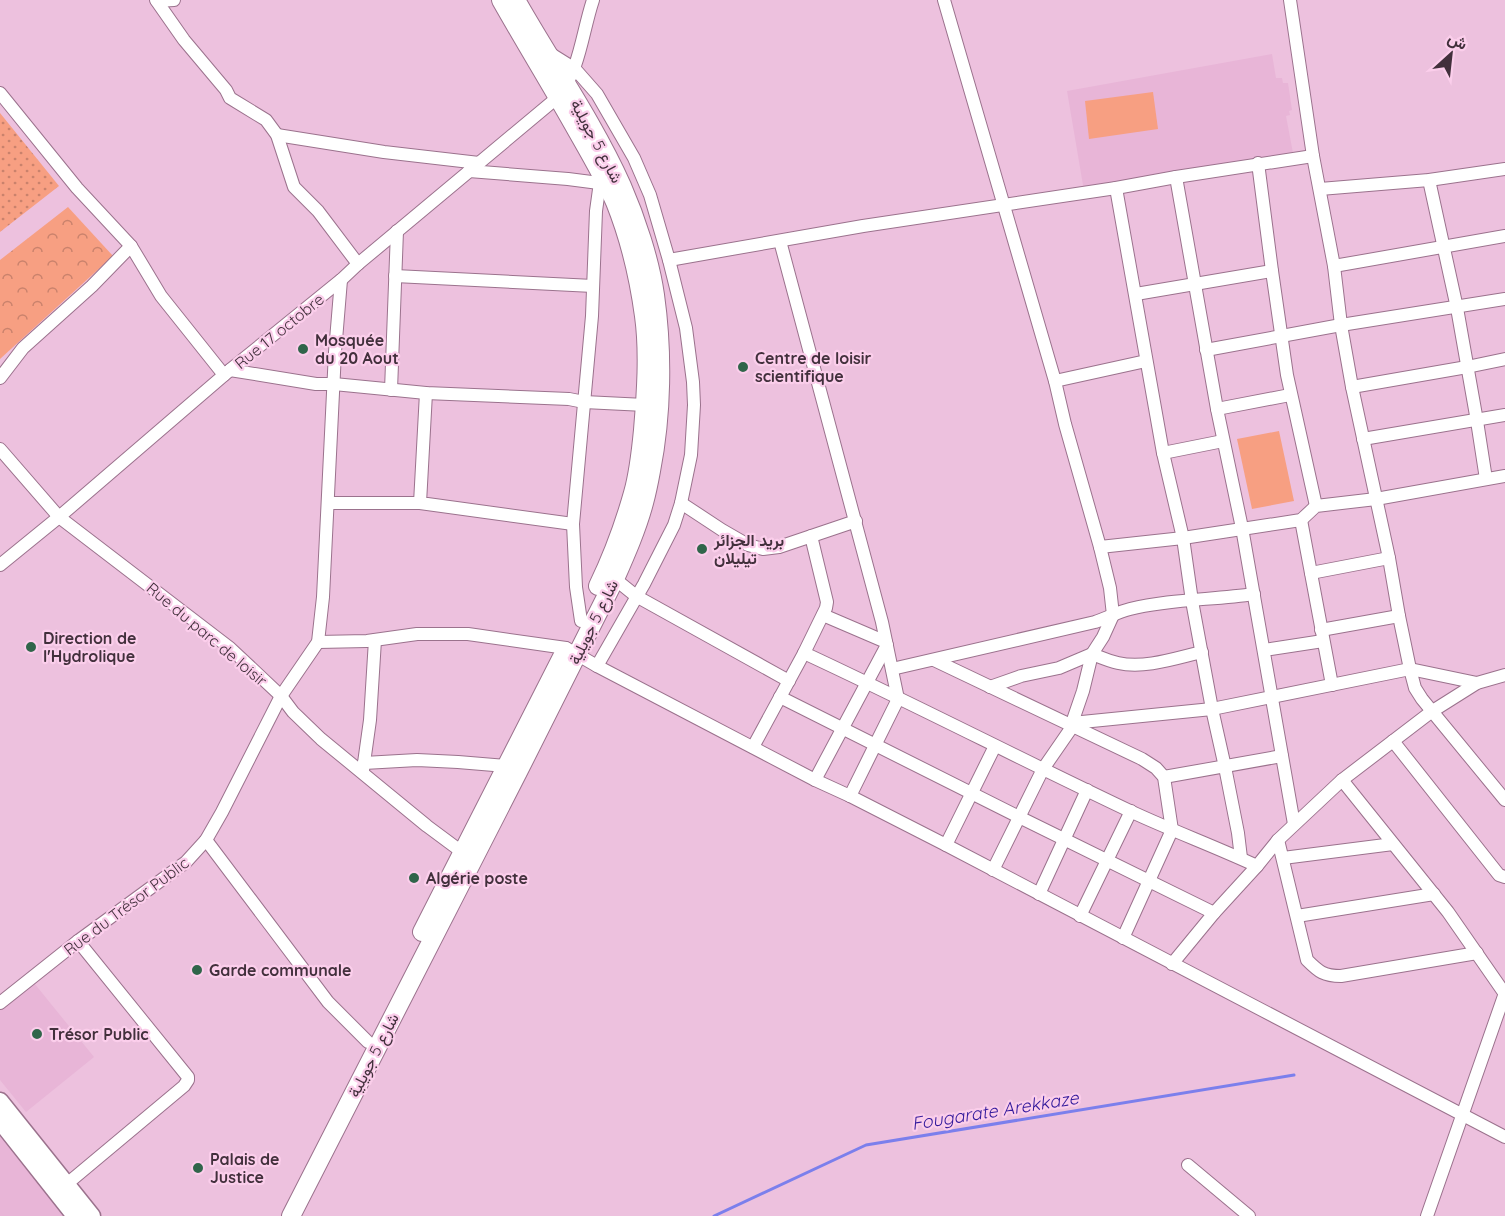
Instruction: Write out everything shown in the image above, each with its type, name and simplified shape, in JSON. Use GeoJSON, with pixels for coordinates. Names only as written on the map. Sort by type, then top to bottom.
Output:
{"type":"FeatureCollection","features":[{"type":"Feature","properties":{"kind":"main road","name":"شارع 5 جويلية"},"geometry":{"type":"LineString","coordinates":[[291,1216],[368,1042],[468,854],[506,766],[615,579],[645,501],[656,443],[659,336],[655,293],[643,242],[629,204],[602,145],[562,91],[501,0]]}},
{"type":"Feature","properties":{"kind":"main road","name":"شارع 5 جويلية"},"geometry":{"type":"LineString","coordinates":[[279,1216],[343,1101],[572,651],[581,621],[605,570],[633,493],[640,464],[646,359],[645,318],[638,280],[614,200],[600,178],[545,50],[516,0]]}},
{"type":"Feature","properties":{"kind":"street"},"geometry":{"type":"LineString","coordinates":[[157,1],[174,0]]}},
{"type":"Feature","properties":{"kind":"street"},"geometry":{"type":"LineString","coordinates":[[562,91],[575,69],[593,0]]}},
{"type":"Feature","properties":{"kind":"street"},"geometry":{"type":"LineString","coordinates":[[944,0],[1055,381],[1100,546],[1110,588],[1113,615],[1092,654],[1072,725],[1043,769],[993,870]]}},
{"type":"Feature","properties":{"kind":"street"},"geometry":{"type":"LineString","coordinates":[[1290,0],[1313,156],[1334,266],[1352,387],[1410,669],[1415,687],[1431,712],[1505,800]]}},
{"type":"Feature","properties":{"kind":"street"},"geometry":{"type":"LineString","coordinates":[[157,1],[230,98],[266,120],[277,135],[294,187],[318,211],[358,264]]}},
{"type":"Feature","properties":{"kind":"street"},"geometry":{"type":"LineString","coordinates":[[545,50],[575,69],[597,94],[634,158],[650,195],[669,260],[686,328],[691,360],[694,405],[691,455],[681,503],[674,525],[597,666]]}},
{"type":"Feature","properties":{"kind":"street","name":"Rue 17 octobre"},"geometry":{"type":"LineString","coordinates":[[0,565],[341,280],[562,91]]}},
{"type":"Feature","properties":{"kind":"street"},"geometry":{"type":"LineString","coordinates":[[0,93],[77,188],[131,246],[160,296],[227,373],[304,383],[426,393],[569,399],[584,402],[645,405]]}},
{"type":"Feature","properties":{"kind":"street"},"geometry":{"type":"LineString","coordinates":[[277,135],[474,167],[568,178],[600,178],[596,211],[592,316],[573,525],[576,587],[581,621]]}},
{"type":"Feature","properties":{"kind":"street"},"geometry":{"type":"LineString","coordinates":[[669,260],[863,226],[1313,156]]}},
{"type":"Feature","properties":{"kind":"street"},"geometry":{"type":"LineString","coordinates":[[1258,163],[1290,395],[1316,506]]}},
{"type":"Feature","properties":{"kind":"street"},"geometry":{"type":"LineString","coordinates":[[1320,189],[1429,180],[1505,169]]}},
{"type":"Feature","properties":{"kind":"street"},"geometry":{"type":"LineString","coordinates":[[1176,177],[1217,409],[1273,696],[1294,824]]}},
{"type":"Feature","properties":{"kind":"street"},"geometry":{"type":"LineString","coordinates":[[1429,180],[1456,308],[1486,479]]}},
{"type":"Feature","properties":{"kind":"street"},"geometry":{"type":"LineString","coordinates":[[1116,188],[1163,453],[1183,538],[1192,601],[1241,858]]}},
{"type":"Feature","properties":{"kind":"street"},"geometry":{"type":"LineString","coordinates":[[391,390],[397,231]]}},
{"type":"Feature","properties":{"kind":"street"},"geometry":{"type":"LineString","coordinates":[[1334,266],[1505,236]]}},
{"type":"Feature","properties":{"kind":"street"},"geometry":{"type":"LineString","coordinates":[[780,241],[856,521],[882,622],[898,699],[850,796]]}},
{"type":"Feature","properties":{"kind":"street"},"geometry":{"type":"LineString","coordinates":[[0,378],[23,348],[92,286],[131,246]]}},
{"type":"Feature","properties":{"kind":"street"},"geometry":{"type":"LineString","coordinates":[[1136,294],[1272,271]]}},
{"type":"Feature","properties":{"kind":"street"},"geometry":{"type":"LineString","coordinates":[[395,276],[593,286]]}},
{"type":"Feature","properties":{"kind":"street"},"geometry":{"type":"LineString","coordinates":[[341,280],[335,352],[323,597],[318,642],[375,640],[417,634],[468,634],[572,651],[815,780],[946,845],[1505,1137]]}},
{"type":"Feature","properties":{"kind":"street"},"geometry":{"type":"LineString","coordinates":[[1206,350],[1341,325],[1505,299]]}},
{"type":"Feature","properties":{"kind":"street"},"geometry":{"type":"LineString","coordinates":[[1352,387],[1505,359]]}},
{"type":"Feature","properties":{"kind":"street"},"geometry":{"type":"LineString","coordinates":[[1055,381],[1146,361]]}},
{"type":"Feature","properties":{"kind":"street"},"geometry":{"type":"LineString","coordinates":[[420,503],[426,393]]}},
{"type":"Feature","properties":{"kind":"street"},"geometry":{"type":"LineString","coordinates":[[1217,409],[1290,395]]}},
{"type":"Feature","properties":{"kind":"street"},"geometry":{"type":"LineString","coordinates":[[1363,439],[1505,415]]}},
{"type":"Feature","properties":{"kind":"street"},"geometry":{"type":"LineString","coordinates":[[1163,453],[1223,441]]}},
{"type":"Feature","properties":{"kind":"street","name":"Rue du parc de loisir"},"geometry":{"type":"LineString","coordinates":[[0,449],[59,517],[230,648],[281,696],[293,712],[321,739],[363,768],[428,826],[468,854]]}},
{"type":"Feature","properties":{"kind":"street"},"geometry":{"type":"LineString","coordinates":[[1100,546],[1183,538],[1301,520],[1316,506],[1376,499],[1505,476]]}},
{"type":"Feature","properties":{"kind":"street"},"geometry":{"type":"LineString","coordinates":[[328,503],[420,503],[573,525]]}},
{"type":"Feature","properties":{"kind":"street"},"geometry":{"type":"LineString","coordinates":[[681,503],[723,530],[748,544],[763,549],[779,547],[856,521]]}},
{"type":"Feature","properties":{"kind":"street"},"geometry":{"type":"LineString","coordinates":[[1301,520],[1332,685]]}},
{"type":"Feature","properties":{"kind":"street"},"geometry":{"type":"LineString","coordinates":[[753,747],[823,615],[827,602],[810,536]]}},
{"type":"Feature","properties":{"kind":"street"},"geometry":{"type":"LineString","coordinates":[[1311,573],[1389,558]]}},
{"type":"Feature","properties":{"kind":"street"},"geometry":{"type":"LineString","coordinates":[[615,579],[636,596],[789,681]]}},
{"type":"Feature","properties":{"kind":"street"},"geometry":{"type":"LineString","coordinates":[[892,669],[1095,622],[1130,609],[1254,594]]}},
{"type":"Feature","properties":{"kind":"street"},"geometry":{"type":"LineString","coordinates":[[823,615],[886,644]]}},
{"type":"Feature","properties":{"kind":"street"},"geometry":{"type":"LineString","coordinates":[[1264,650],[1399,616]]}},
{"type":"Feature","properties":{"kind":"street"},"geometry":{"type":"LineString","coordinates":[[375,640],[370,720],[363,768],[417,760],[506,766]]}},
{"type":"Feature","properties":{"kind":"street","name":"Rue du Trésor Public"},"geometry":{"type":"LineString","coordinates":[[0,1003],[78,941],[186,862],[206,840],[281,696],[318,642]]}},
{"type":"Feature","properties":{"kind":"street"},"geometry":{"type":"LineString","coordinates":[[815,780],[886,644]]}},
{"type":"Feature","properties":{"kind":"street"},"geometry":{"type":"LineString","coordinates":[[804,652],[1131,811],[1257,866]]}},
{"type":"Feature","properties":{"kind":"street"},"geometry":{"type":"LineString","coordinates":[[990,687],[1021,676],[1059,668],[1092,654],[1118,663],[1134,665],[1202,652]]}},
{"type":"Feature","properties":{"kind":"street"},"geometry":{"type":"LineString","coordinates":[[934,660],[1142,759],[1156,768],[1164,777],[1172,830],[1123,938]]}},
{"type":"Feature","properties":{"kind":"street"},"geometry":{"type":"LineString","coordinates":[[1072,725],[1212,709],[1410,669],[1477,683]]}},
{"type":"Feature","properties":{"kind":"street"},"geometry":{"type":"LineString","coordinates":[[1172,964],[1278,840],[1342,780],[1431,712],[1477,683],[1505,675]]}},
{"type":"Feature","properties":{"kind":"street"},"geometry":{"type":"LineString","coordinates":[[780,697],[1214,913]]}},
{"type":"Feature","properties":{"kind":"street"},"geometry":{"type":"LineString","coordinates":[[1393,741],[1499,875],[1505,877]]}},
{"type":"Feature","properties":{"kind":"street"},"geometry":{"type":"LineString","coordinates":[[946,845],[995,746]]}},
{"type":"Feature","properties":{"kind":"street"},"geometry":{"type":"LineString","coordinates":[[1164,777],[1282,756]]}},
{"type":"Feature","properties":{"kind":"street"},"geometry":{"type":"LineString","coordinates":[[1342,780],[1448,912],[1505,993],[1427,1216]]}},
{"type":"Feature","properties":{"kind":"street"},"geometry":{"type":"LineString","coordinates":[[1039,894],[1087,790]]}},
{"type":"Feature","properties":{"kind":"street"},"geometry":{"type":"LineString","coordinates":[[1080,916],[1131,811]]}},
{"type":"Feature","properties":{"kind":"street"},"geometry":{"type":"LineString","coordinates":[[206,840],[328,1002],[368,1042]]}},
{"type":"Feature","properties":{"kind":"street"},"geometry":{"type":"LineString","coordinates":[[1278,840],[1307,960],[1317,970],[1328,976],[1341,976],[1477,953]]}},
{"type":"Feature","properties":{"kind":"street"},"geometry":{"type":"LineString","coordinates":[[1283,858],[1393,844]]}},
{"type":"Feature","properties":{"kind":"street"},"geometry":{"type":"LineString","coordinates":[[1297,916],[1434,894]]}},
{"type":"Feature","properties":{"kind":"street"},"geometry":{"type":"LineString","coordinates":[[62,1189],[184,1086],[188,1080],[188,1077],[78,941]]}},
{"type":"Feature","properties":{"kind":"street"},"geometry":{"type":"LineString","coordinates":[[0,1101],[62,1189],[75,1216]]}},
{"type":"Feature","properties":{"kind":"street"},"geometry":{"type":"LineString","coordinates":[[0,1121],[62,1189],[92,1216]]}},
{"type":"Feature","properties":{"kind":"street"},"geometry":{"type":"LineString","coordinates":[[1188,1166],[1249,1216]]}},
{"type":"Feature","properties":{"kind":"shaded area"},"geometry":{"type":"Polygon","coordinates":[[[1272,54],[1276,78],[1282,78],[1283,83],[1288,83],[1292,110],[1289,111],[1290,115],[1286,116],[1293,153],[1084,191],[1067,91],[1272,54]]]}},
{"type":"Feature","properties":{"kind":"shaded area","name":"Trésor Public"},"geometry":{"type":"Polygon","coordinates":[[[34,983],[94,1057],[26,1112],[0,1080],[0,1010],[34,983]]]}},
{"type":"Feature","properties":{"kind":"shaded area"},"geometry":{"type":"Polygon","coordinates":[[[0,1129],[70,1216],[0,1216],[0,1129]]]}},
{"type":"Feature","properties":{"kind":"green space"},"geometry":{"type":"Polygon","coordinates":[[[1153,92],[1158,129],[1089,139],[1085,101],[1153,92]]]}},
{"type":"Feature","properties":{"kind":"green space"},"geometry":{"type":"Polygon","coordinates":[[[0,113],[59,186],[0,232],[0,113]]]}},
{"type":"Feature","properties":{"kind":"green space"},"geometry":{"type":"Polygon","coordinates":[[[68,207],[113,256],[0,359],[0,260],[68,207]]]}},
{"type":"Feature","properties":{"kind":"green space"},"geometry":{"type":"Polygon","coordinates":[[[1279,431],[1294,501],[1252,509],[1237,439],[1279,431]]]}},
{"type":"Feature","properties":{"kind":"waterway","name":"Fougarate Arekkaze"},"geometry":{"type":"LineString","coordinates":[[714,1216],[866,1145],[1294,1075]]}},
{"type":"Feature","properties":{"kind":"place","name":"Mosquée du 20 Aout"},"geometry":{"type":"Point","coordinates":[303,349]}},
{"type":"Feature","properties":{"kind":"place","name":"Centre de loisir scientifique"},"geometry":{"type":"Point","coordinates":[743,367]}},
{"type":"Feature","properties":{"kind":"place","name":"بريد الجزائر تيليلان"},"geometry":{"type":"Point","coordinates":[702,549]}},
{"type":"Feature","properties":{"kind":"place","name":"Direction de l'Hydrolique"},"geometry":{"type":"Point","coordinates":[31,647]}},
{"type":"Feature","properties":{"kind":"place","name":"Algérie poste"},"geometry":{"type":"Point","coordinates":[414,878]}},
{"type":"Feature","properties":{"kind":"place","name":"Garde communale"},"geometry":{"type":"Point","coordinates":[197,970]}},
{"type":"Feature","properties":{"kind":"place","name":"Trésor Public"},"geometry":{"type":"Point","coordinates":[37,1034]}},
{"type":"Feature","properties":{"kind":"place","name":"Palais de Justice"},"geometry":{"type":"Point","coordinates":[198,1168]}}]}
